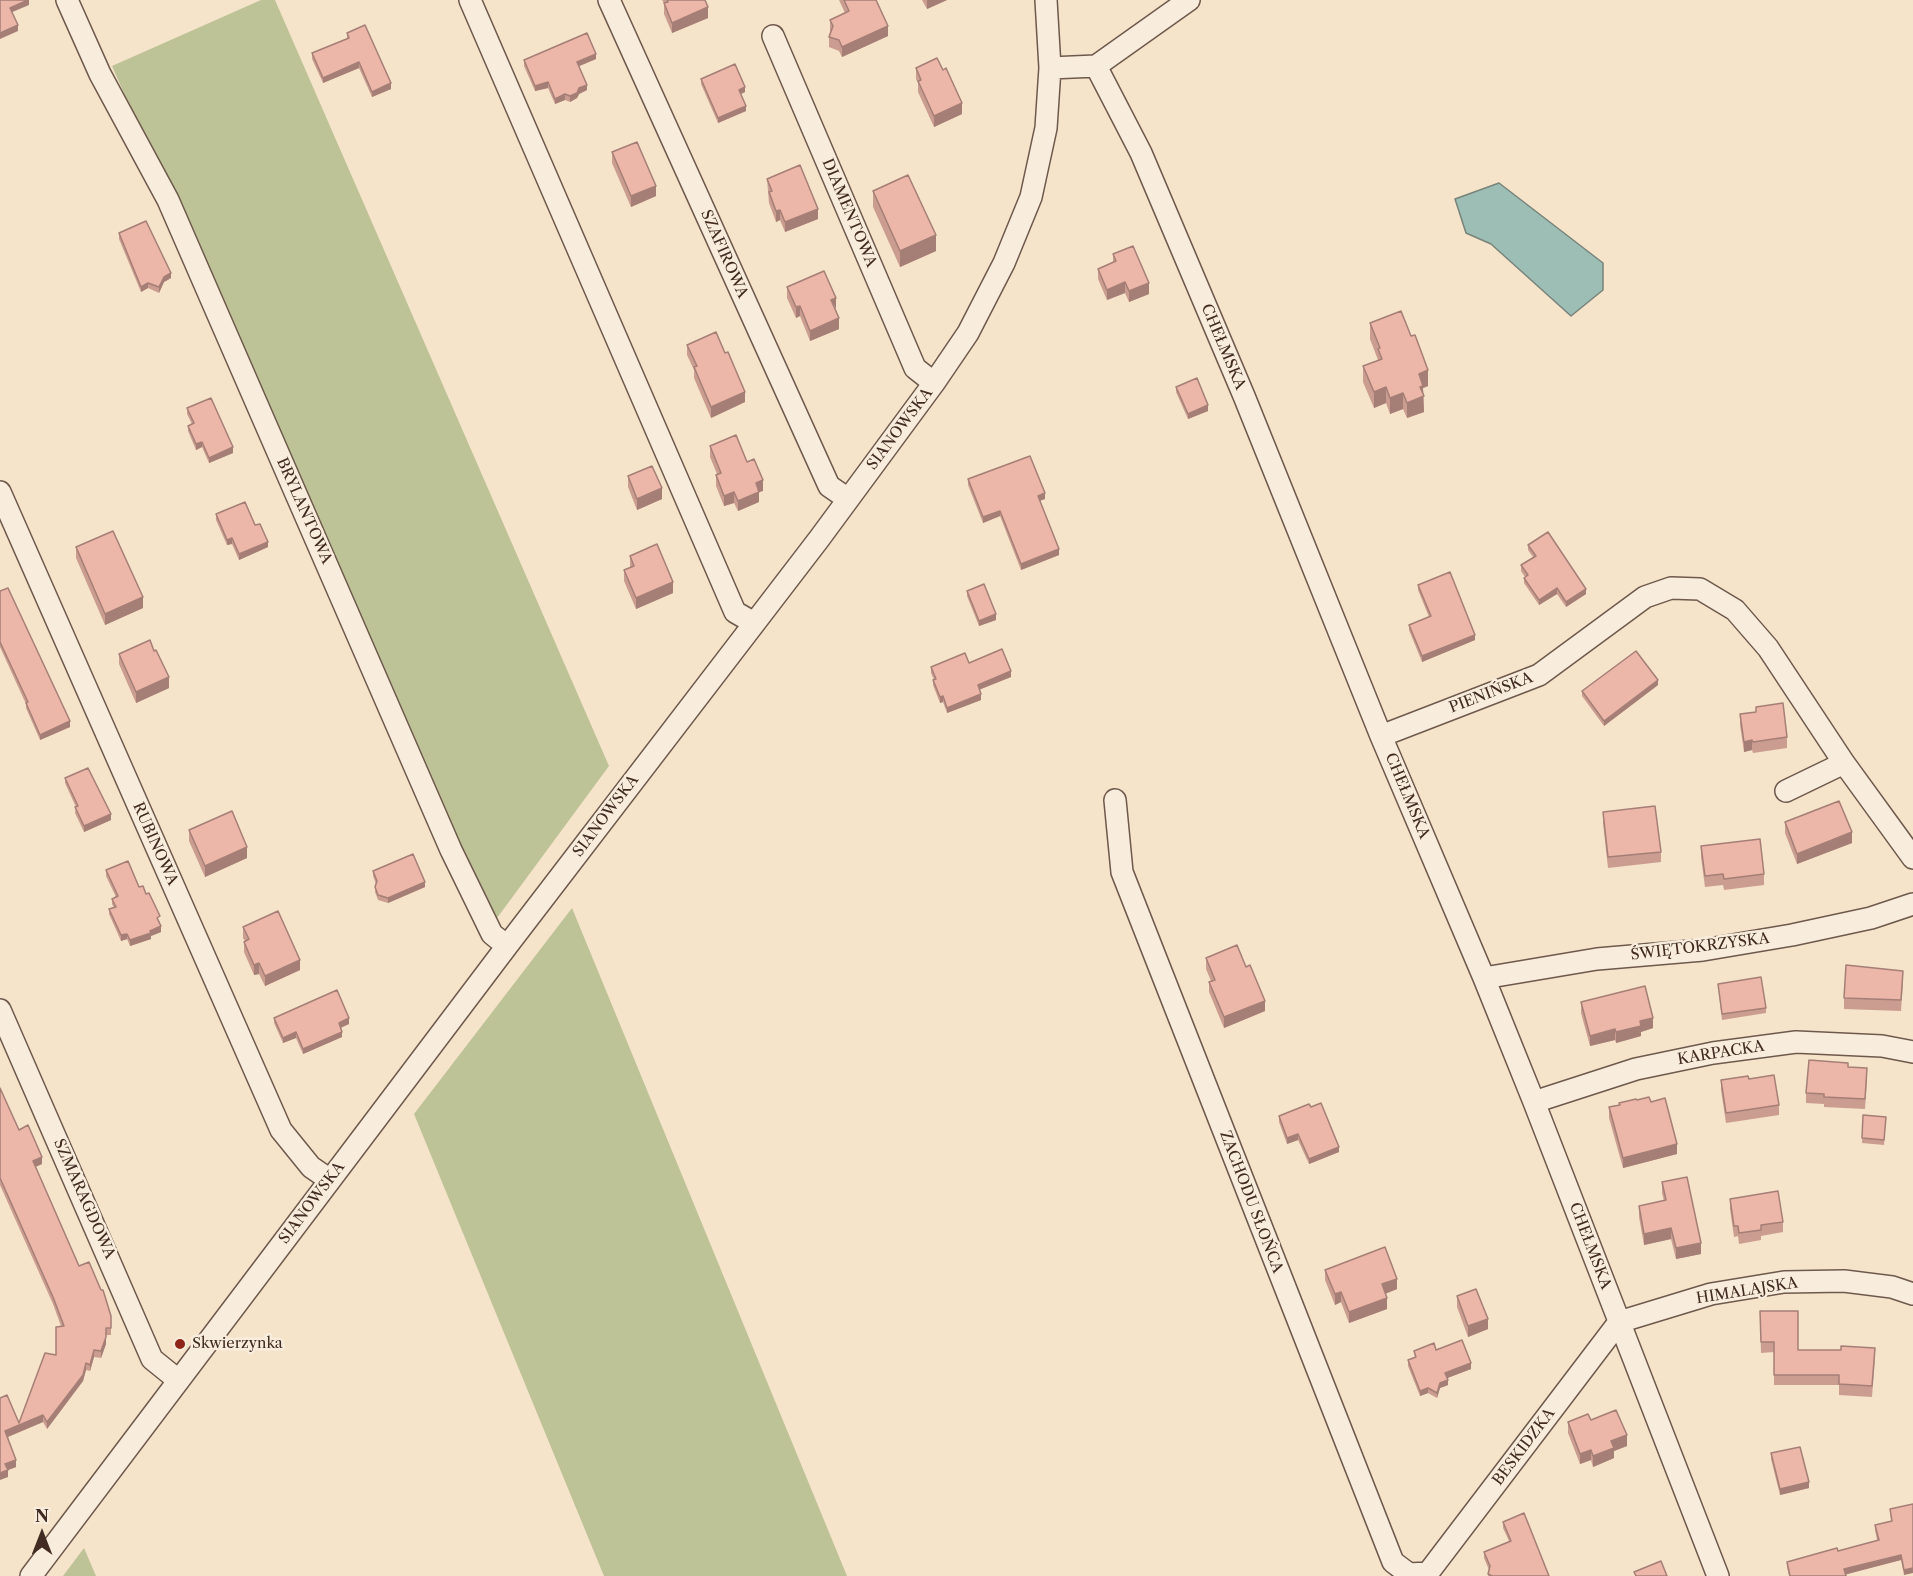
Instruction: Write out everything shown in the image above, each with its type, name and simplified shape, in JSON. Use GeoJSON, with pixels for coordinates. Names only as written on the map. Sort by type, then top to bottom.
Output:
{"type":"FeatureCollection","features":[{"type":"Feature","properties":{"kind":"street","name":"BRYLANTOWA"},"geometry":{"type":"LineString","coordinates":[[67,0],[100,74],[168,200],[451,850],[492,934],[507,946]]}},
{"type":"Feature","properties":{"kind":"street"},"geometry":{"type":"LineString","coordinates":[[470,0],[735,612],[754,623]]}},
{"type":"Feature","properties":{"kind":"street","name":"SZAFIROWA"},"geometry":{"type":"LineString","coordinates":[[609,0],[829,486],[848,499]]}},
{"type":"Feature","properties":{"kind":"street","name":"SIANOWSKA"},"geometry":{"type":"LineString","coordinates":[[31,1576],[848,499],[968,333],[1004,263],[1031,196],[1046,128],[1050,68],[1046,0]]}},
{"type":"Feature","properties":{"kind":"street"},"geometry":{"type":"LineString","coordinates":[[1050,68],[1096,66],[1189,0]]}},
{"type":"Feature","properties":{"kind":"street","name":"DIAMENTOWA"},"geometry":{"type":"LineString","coordinates":[[773,36],[915,368],[934,383]]}},
{"type":"Feature","properties":{"kind":"street","name":"CHEŁMSKA"},"geometry":{"type":"LineString","coordinates":[[1096,66],[1145,163],[1244,396],[1381,736],[1484,978],[1718,1576]]}},
{"type":"Feature","properties":{"kind":"street","name":"RUBINOWA"},"geometry":{"type":"LineString","coordinates":[[0,492],[281,1130],[311,1167],[330,1180]]}},
{"type":"Feature","properties":{"kind":"street","name":"PIENIŃSKA"},"geometry":{"type":"LineString","coordinates":[[1381,736],[1539,675],[1645,597],[1671,588],[1700,590],[1735,610],[1768,648],[1844,763]]}},
{"type":"Feature","properties":{"kind":"street"},"geometry":{"type":"LineString","coordinates":[[1786,791],[1844,763],[1913,858]]}},
{"type":"Feature","properties":{"kind":"street","name":"ZACHODU SŁOŃCA"},"geometry":{"type":"LineString","coordinates":[[1115,800],[1122,872],[1393,1562],[1409,1574],[1428,1573]]}},
{"type":"Feature","properties":{"kind":"street","name":"ŚWIĘTOKRZYSKA"},"geometry":{"type":"LineString","coordinates":[[1484,978],[1597,959],[1703,950],[1792,935],[1871,918],[1913,904]]}},
{"type":"Feature","properties":{"kind":"street","name":"SZMARAGDOWA"},"geometry":{"type":"LineString","coordinates":[[0,1010],[152,1359],[178,1380]]}},
{"type":"Feature","properties":{"kind":"street","name":"KARPACKA"},"geometry":{"type":"LineString","coordinates":[[1534,1102],[1636,1069],[1713,1053],[1784,1043],[1882,1046],[1913,1052]]}},
{"type":"Feature","properties":{"kind":"street","name":"HIMALAJSKA"},"geometry":{"type":"LineString","coordinates":[[1619,1322],[1711,1294],[1784,1282],[1844,1281],[1892,1287],[1913,1294]]}},
{"type":"Feature","properties":{"kind":"street","name":"BESKIDZKA"},"geometry":{"type":"LineString","coordinates":[[1428,1573],[1619,1322]]}},
{"type":"Feature","properties":{"kind":"green space"},"geometry":{"type":"Polygon","coordinates":[[[261,0],[275,0],[609,766],[497,918],[486,916],[112,66],[261,0]]]}},
{"type":"Feature","properties":{"kind":"green space"},"geometry":{"type":"Polygon","coordinates":[[[572,908],[847,1576],[604,1576],[414,1114],[572,908]]]}},
{"type":"Feature","properties":{"kind":"green space"},"geometry":{"type":"Polygon","coordinates":[[[84,1548],[96,1576],[63,1576],[84,1548]]]}},
{"type":"Feature","properties":{"kind":"water"},"geometry":{"type":"Polygon","coordinates":[[[1499,183],[1603,263],[1603,290],[1571,316],[1491,244],[1466,233],[1455,199],[1499,183]]]}},
{"type":"Feature","properties":{"kind":"building"},"geometry":{"type":"Polygon","coordinates":[[[0,0],[28,0],[10,8],[18,25],[0,33],[0,0]]]}},
{"type":"Feature","properties":{"kind":"building"},"geometry":{"type":"Polygon","coordinates":[[[667,0],[705,0],[708,7],[672,23],[664,3],[668,2],[667,0]]]}},
{"type":"Feature","properties":{"kind":"building"},"geometry":{"type":"Polygon","coordinates":[[[844,0],[876,0],[888,26],[842,47],[839,40],[829,37],[833,26],[830,20],[849,11],[844,0]]]}},
{"type":"Feature","properties":{"kind":"building"},"geometry":{"type":"Polygon","coordinates":[[[365,25],[391,83],[372,92],[359,62],[323,78],[312,53],[349,38],[347,33],[365,25]]]}},
{"type":"Feature","properties":{"kind":"building"},"geometry":{"type":"Polygon","coordinates":[[[587,33],[596,54],[577,62],[587,85],[579,88],[577,93],[570,96],[565,94],[555,99],[548,82],[535,86],[524,60],[587,33]]]}},
{"type":"Feature","properties":{"kind":"building"},"geometry":{"type":"Polygon","coordinates":[[[937,58],[943,70],[946,68],[962,103],[934,116],[918,81],[921,80],[916,68],[937,58]]]}},
{"type":"Feature","properties":{"kind":"building"},"geometry":{"type":"Polygon","coordinates":[[[735,64],[745,87],[739,90],[746,106],[718,118],[701,79],[735,64]]]}},
{"type":"Feature","properties":{"kind":"building"},"geometry":{"type":"Polygon","coordinates":[[[637,142],[656,186],[631,196],[612,152],[637,142]]]}},
{"type":"Feature","properties":{"kind":"building"},"geometry":{"type":"Polygon","coordinates":[[[800,165],[818,209],[785,222],[780,210],[776,211],[767,179],[800,165]]]}},
{"type":"Feature","properties":{"kind":"building"},"geometry":{"type":"Polygon","coordinates":[[[908,175],[936,235],[900,251],[873,191],[908,175]]]}},
{"type":"Feature","properties":{"kind":"building"},"geometry":{"type":"Polygon","coordinates":[[[146,221],[171,273],[164,277],[159,287],[148,283],[141,287],[119,233],[146,221]]]}},
{"type":"Feature","properties":{"kind":"building"},"geometry":{"type":"Polygon","coordinates":[[[1133,246],[1149,283],[1129,291],[1125,282],[1107,290],[1098,269],[1116,261],[1113,254],[1133,246]]]}},
{"type":"Feature","properties":{"kind":"building"},"geometry":{"type":"Polygon","coordinates":[[[824,271],[836,298],[831,300],[839,318],[810,331],[800,306],[796,307],[787,287],[824,271]]]}},
{"type":"Feature","properties":{"kind":"building"},"geometry":{"type":"Polygon","coordinates":[[[1401,311],[1411,336],[1415,335],[1428,370],[1419,374],[1423,386],[1420,387],[1424,396],[1407,403],[1403,393],[1390,398],[1386,387],[1374,392],[1363,366],[1382,359],[1370,323],[1401,311]]]}},
{"type":"Feature","properties":{"kind":"building"},"geometry":{"type":"Polygon","coordinates":[[[716,332],[725,353],[728,352],[745,392],[711,407],[687,345],[716,332]]]}},
{"type":"Feature","properties":{"kind":"building"},"geometry":{"type":"Polygon","coordinates":[[[1197,378],[1208,405],[1188,414],[1176,387],[1197,378]]]}},
{"type":"Feature","properties":{"kind":"building"},"geometry":{"type":"Polygon","coordinates":[[[211,398],[233,447],[209,458],[202,442],[196,444],[188,426],[194,423],[187,408],[211,398]]]}},
{"type":"Feature","properties":{"kind":"building"},"geometry":{"type":"Polygon","coordinates":[[[736,435],[747,462],[754,459],[763,480],[756,483],[759,492],[738,501],[734,492],[724,496],[716,475],[721,473],[710,446],[736,435]]]}},
{"type":"Feature","properties":{"kind":"building"},"geometry":{"type":"Polygon","coordinates":[[[1030,456],[1045,493],[1038,496],[1059,549],[1021,564],[1000,511],[983,517],[968,479],[1030,456]]]}},
{"type":"Feature","properties":{"kind":"building"},"geometry":{"type":"Polygon","coordinates":[[[652,466],[662,488],[637,499],[628,476],[652,466]]]}},
{"type":"Feature","properties":{"kind":"building"},"geometry":{"type":"Polygon","coordinates":[[[245,502],[255,525],[260,524],[268,542],[239,554],[232,538],[227,540],[216,514],[245,502]]]}},
{"type":"Feature","properties":{"kind":"building"},"geometry":{"type":"Polygon","coordinates":[[[113,531],[143,597],[105,614],[76,547],[113,531]]]}},
{"type":"Feature","properties":{"kind":"building"},"geometry":{"type":"Polygon","coordinates":[[[1548,532],[1586,589],[1566,602],[1557,588],[1539,600],[1524,578],[1528,575],[1521,565],[1536,556],[1528,545],[1548,532]]]}},
{"type":"Feature","properties":{"kind":"building"},"geometry":{"type":"Polygon","coordinates":[[[657,544],[673,582],[636,598],[624,570],[634,566],[630,556],[657,544]]]}},
{"type":"Feature","properties":{"kind":"building"},"geometry":{"type":"Polygon","coordinates":[[[1450,572],[1475,635],[1422,656],[1409,625],[1431,616],[1418,585],[1450,572]]]}},
{"type":"Feature","properties":{"kind":"building"},"geometry":{"type":"Polygon","coordinates":[[[984,584],[996,614],[979,621],[967,591],[984,584]]]}},
{"type":"Feature","properties":{"kind":"building"},"geometry":{"type":"Polygon","coordinates":[[[8,588],[70,721],[40,735],[26,703],[28,702],[0,642],[0,591],[8,588]]]}},
{"type":"Feature","properties":{"kind":"building"},"geometry":{"type":"Polygon","coordinates":[[[150,640],[169,677],[136,692],[119,654],[150,640]]]}},
{"type":"Feature","properties":{"kind":"building"},"geometry":{"type":"Polygon","coordinates":[[[1002,649],[1011,671],[978,685],[981,694],[947,708],[933,680],[936,679],[931,667],[965,653],[969,663],[1002,649]]]}},
{"type":"Feature","properties":{"kind":"building"},"geometry":{"type":"Polygon","coordinates":[[[1636,651],[1658,680],[1604,721],[1582,691],[1636,651]]]}},
{"type":"Feature","properties":{"kind":"building"},"geometry":{"type":"Polygon","coordinates":[[[1783,703],[1787,737],[1744,742],[1740,714],[1756,712],[1756,707],[1783,703]]]}},
{"type":"Feature","properties":{"kind":"building"},"geometry":{"type":"Polygon","coordinates":[[[88,768],[111,814],[84,826],[65,778],[88,768]]]}},
{"type":"Feature","properties":{"kind":"building"},"geometry":{"type":"Polygon","coordinates":[[[1839,801],[1852,832],[1797,854],[1785,822],[1839,801]]]}},
{"type":"Feature","properties":{"kind":"building"},"geometry":{"type":"Polygon","coordinates":[[[1655,806],[1661,852],[1608,857],[1603,812],[1655,806]]]}},
{"type":"Feature","properties":{"kind":"building"},"geometry":{"type":"Polygon","coordinates":[[[232,811],[247,847],[205,866],[189,830],[232,811]]]}},
{"type":"Feature","properties":{"kind":"building"},"geometry":{"type":"Polygon","coordinates":[[[1760,839],[1764,874],[1724,879],[1723,874],[1705,876],[1701,846],[1760,839]]]}},
{"type":"Feature","properties":{"kind":"building"},"geometry":{"type":"Polygon","coordinates":[[[413,854],[425,882],[388,898],[378,895],[375,887],[377,881],[373,871],[413,854]]]}},
{"type":"Feature","properties":{"kind":"building"},"geometry":{"type":"Polygon","coordinates":[[[128,861],[139,887],[143,886],[146,894],[149,893],[160,916],[157,918],[161,926],[150,931],[151,933],[130,940],[127,934],[121,935],[109,909],[116,907],[112,899],[118,896],[106,870],[128,861]]]}},
{"type":"Feature","properties":{"kind":"building"},"geometry":{"type":"Polygon","coordinates":[[[278,911],[300,960],[265,976],[259,963],[254,965],[244,942],[249,939],[243,927],[278,911]]]}},
{"type":"Feature","properties":{"kind":"building"},"geometry":{"type":"Polygon","coordinates":[[[1237,945],[1246,967],[1250,965],[1265,1001],[1224,1017],[1209,982],[1215,980],[1206,958],[1237,945]]]}},
{"type":"Feature","properties":{"kind":"building"},"geometry":{"type":"Polygon","coordinates":[[[1846,965],[1903,971],[1901,1000],[1844,998],[1846,965]]]}},
{"type":"Feature","properties":{"kind":"building"},"geometry":{"type":"Polygon","coordinates":[[[1761,977],[1766,1008],[1722,1014],[1718,984],[1761,977]]]}},
{"type":"Feature","properties":{"kind":"building"},"geometry":{"type":"Polygon","coordinates":[[[1645,986],[1653,1018],[1640,1021],[1641,1026],[1616,1032],[1615,1029],[1590,1036],[1581,1002],[1645,986]]]}},
{"type":"Feature","properties":{"kind":"building"},"geometry":{"type":"Polygon","coordinates":[[[337,990],[349,1018],[339,1023],[342,1032],[303,1049],[296,1032],[283,1038],[274,1018],[337,990]]]}},
{"type":"Feature","properties":{"kind":"building"},"geometry":{"type":"Polygon","coordinates":[[[1809,1060],[1848,1063],[1848,1067],[1867,1068],[1865,1099],[1824,1097],[1824,1094],[1806,1093],[1809,1060]]]}},
{"type":"Feature","properties":{"kind":"building"},"geometry":{"type":"Polygon","coordinates":[[[1774,1075],[1779,1105],[1726,1113],[1721,1080],[1774,1075]]]}},
{"type":"Feature","properties":{"kind":"building"},"geometry":{"type":"Polygon","coordinates":[[[0,1088],[19,1130],[28,1125],[42,1157],[33,1161],[79,1266],[89,1262],[103,1290],[111,1316],[111,1328],[106,1328],[106,1337],[101,1351],[94,1350],[90,1365],[86,1363],[83,1375],[47,1422],[43,1415],[5,1431],[16,1460],[5,1464],[8,1470],[0,1473],[0,1398],[7,1395],[19,1423],[45,1353],[56,1355],[56,1327],[64,1326],[0,1178],[0,1088]]]}},
{"type":"Feature","properties":{"kind":"building"},"geometry":{"type":"Polygon","coordinates":[[[1649,1097],[1651,1102],[1665,1098],[1677,1144],[1623,1158],[1609,1107],[1649,1097]]]}},
{"type":"Feature","properties":{"kind":"building"},"geometry":{"type":"Polygon","coordinates":[[[1321,1103],[1339,1147],[1309,1159],[1298,1134],[1287,1138],[1279,1116],[1309,1104],[1311,1107],[1321,1103]]]}},
{"type":"Feature","properties":{"kind":"building"},"geometry":{"type":"Polygon","coordinates":[[[1863,1115],[1886,1117],[1884,1140],[1862,1138],[1863,1115]]]}},
{"type":"Feature","properties":{"kind":"building"},"geometry":{"type":"Polygon","coordinates":[[[1687,1177],[1701,1243],[1676,1248],[1671,1228],[1644,1234],[1639,1206],[1666,1200],[1662,1182],[1687,1177]]]}},
{"type":"Feature","properties":{"kind":"building"},"geometry":{"type":"Polygon","coordinates":[[[1778,1191],[1783,1222],[1761,1225],[1761,1230],[1739,1233],[1738,1226],[1734,1226],[1730,1199],[1778,1191]]]}},
{"type":"Feature","properties":{"kind":"building"},"geometry":{"type":"Polygon","coordinates":[[[1385,1247],[1397,1279],[1382,1284],[1387,1298],[1349,1312],[1341,1292],[1335,1294],[1325,1270],[1385,1247]]]}},
{"type":"Feature","properties":{"kind":"building"},"geometry":{"type":"Polygon","coordinates":[[[1476,1289],[1488,1319],[1468,1326],[1457,1296],[1476,1289]]]}},
{"type":"Feature","properties":{"kind":"building"},"geometry":{"type":"Polygon","coordinates":[[[1760,1311],[1798,1311],[1798,1350],[1841,1350],[1841,1346],[1875,1348],[1872,1386],[1839,1384],[1839,1375],[1774,1375],[1774,1342],[1761,1342],[1760,1311]]]}},
{"type":"Feature","properties":{"kind":"building"},"geometry":{"type":"Polygon","coordinates":[[[1462,1340],[1471,1363],[1445,1373],[1448,1380],[1440,1383],[1437,1393],[1428,1388],[1420,1391],[1408,1360],[1416,1357],[1414,1351],[1434,1343],[1436,1350],[1462,1340]]]}},
{"type":"Feature","properties":{"kind":"building"},"geometry":{"type":"Polygon","coordinates":[[[1616,1410],[1627,1435],[1611,1441],[1614,1448],[1593,1456],[1591,1450],[1580,1454],[1568,1422],[1588,1414],[1591,1420],[1616,1410]]]}},
{"type":"Feature","properties":{"kind":"building"},"geometry":{"type":"Polygon","coordinates":[[[1800,1447],[1809,1482],[1780,1489],[1771,1453],[1800,1447]]]}},
{"type":"Feature","properties":{"kind":"building"},"geometry":{"type":"Polygon","coordinates":[[[1913,1504],[1913,1568],[1904,1570],[1901,1555],[1844,1569],[1846,1576],[1790,1576],[1787,1562],[1837,1548],[1838,1551],[1879,1540],[1875,1525],[1892,1521],[1890,1509],[1913,1504]]]}},
{"type":"Feature","properties":{"kind":"building"},"geometry":{"type":"Polygon","coordinates":[[[1524,1513],[1549,1576],[1492,1576],[1488,1574],[1490,1566],[1484,1552],[1511,1541],[1503,1522],[1524,1513]]]}},
{"type":"Feature","properties":{"kind":"building"},"geometry":{"type":"Polygon","coordinates":[[[1661,1561],[1667,1576],[1636,1576],[1634,1572],[1661,1561]]]}},
{"type":"Feature","properties":{"kind":"place","name":"Skwierzynka"},"geometry":{"type":"Point","coordinates":[180,1344]}}]}
